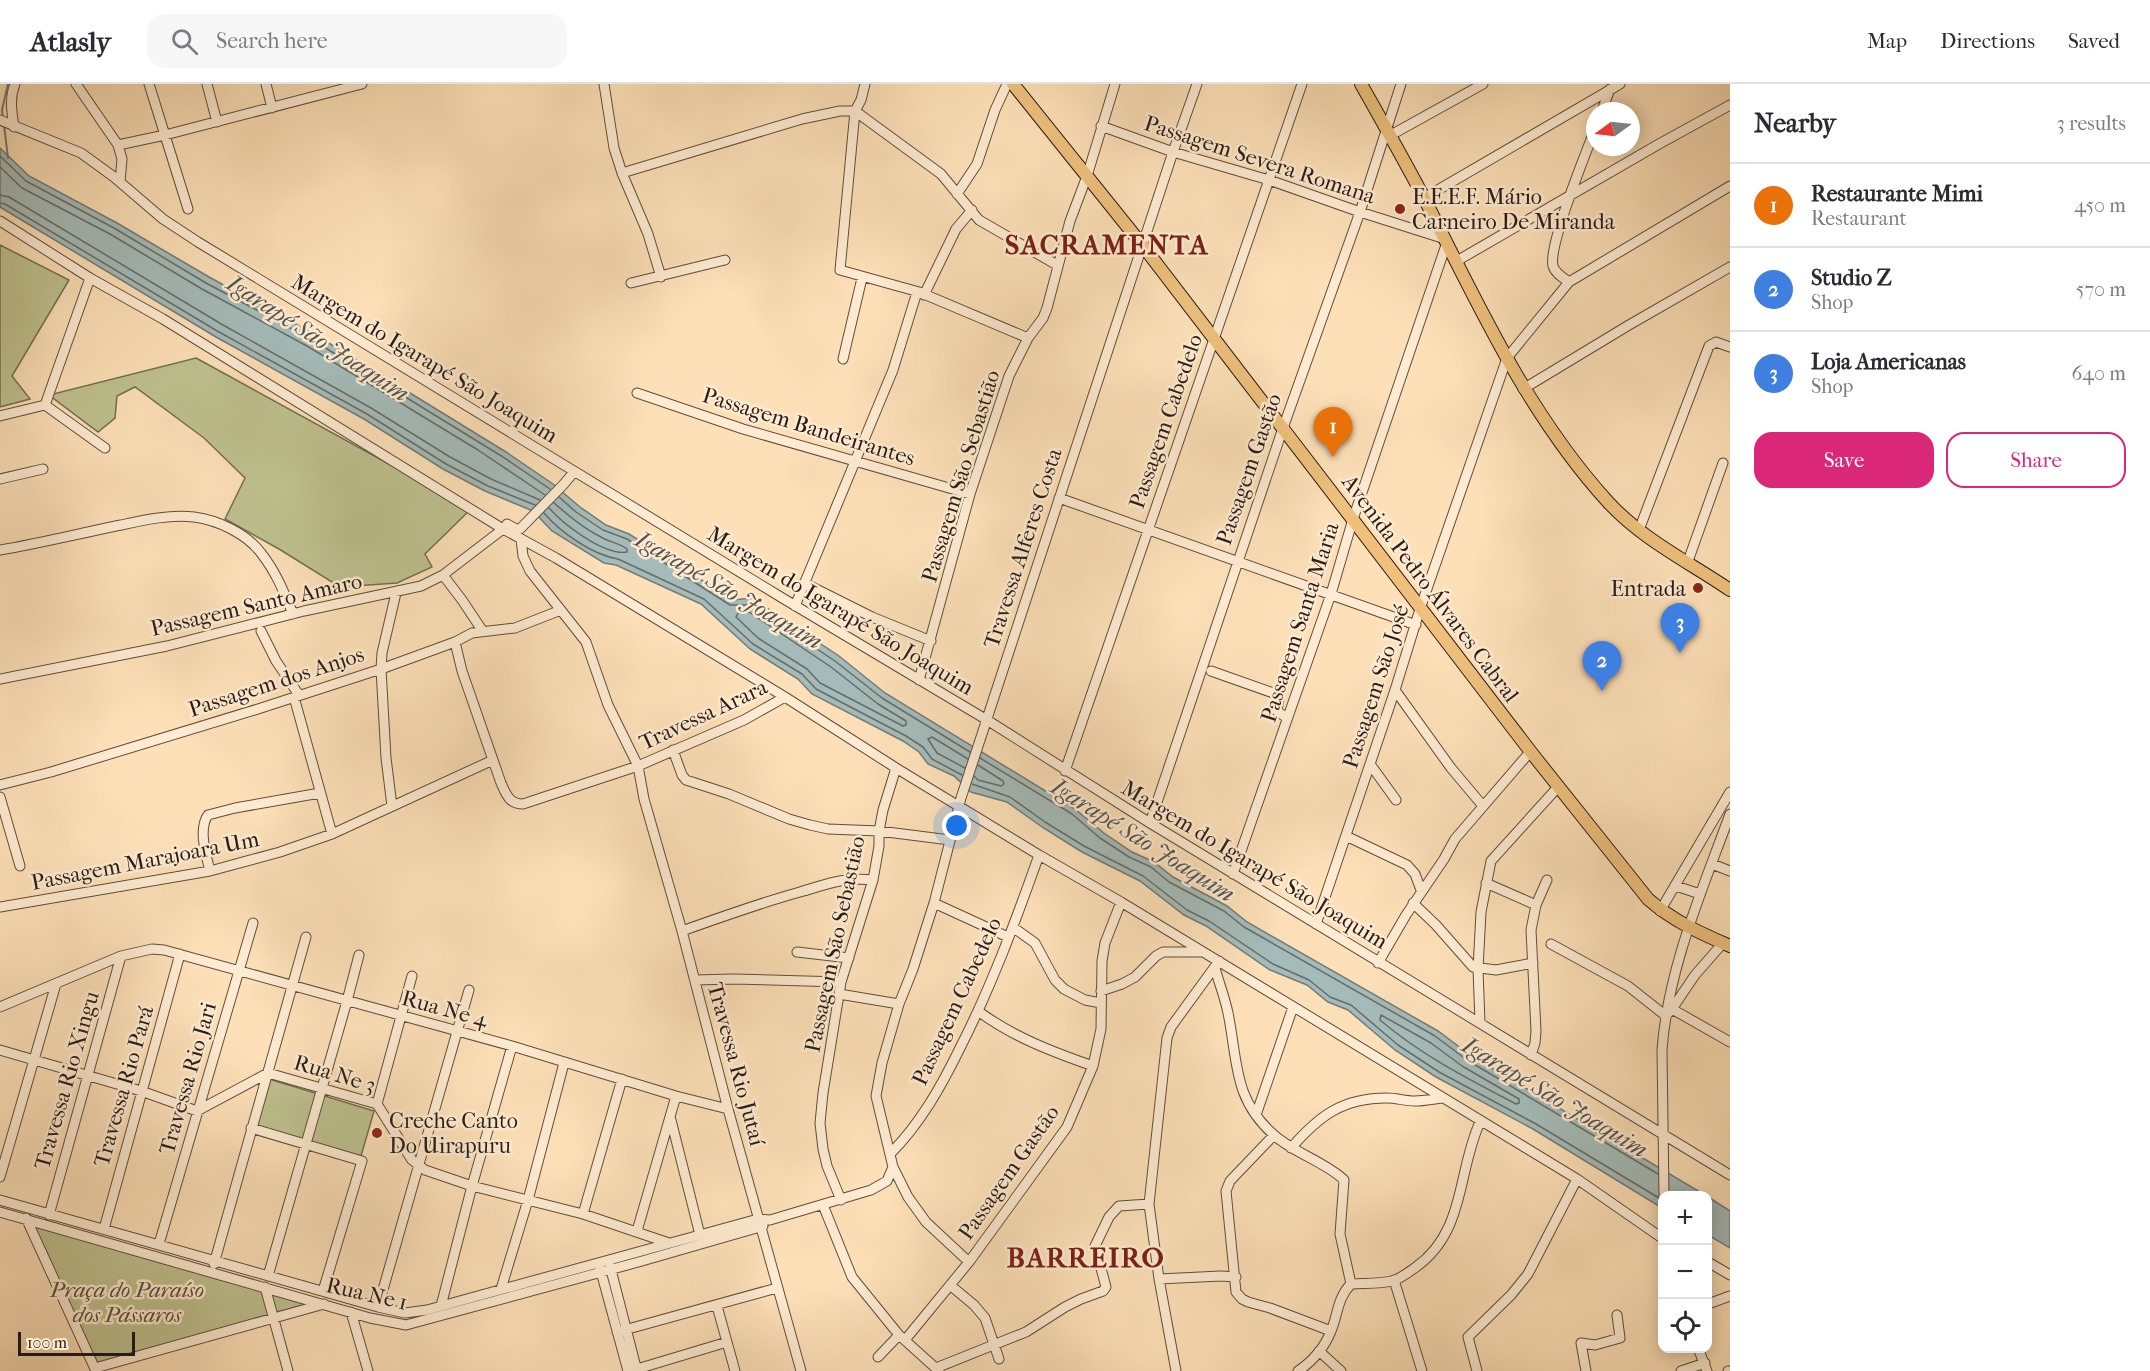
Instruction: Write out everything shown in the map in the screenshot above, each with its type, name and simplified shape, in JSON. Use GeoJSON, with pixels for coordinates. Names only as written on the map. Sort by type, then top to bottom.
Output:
{"type":"FeatureCollection","features":[{"type":"Feature","properties":{"kind":"main road","name":"Avenida Pedro Álvares Cabral"},"geometry":{"type":"LineString","coordinates":[[1013,84],[1143,246],[1530,752],[1648,899],[1660,910],[1688,928],[1727,944]]}},
{"type":"Feature","properties":{"kind":"main road"},"geometry":{"type":"LineString","coordinates":[[1361,84],[1389,132],[1523,389],[1567,450],[1609,503],[1639,530],[1687,564],[1730,590]]}},
{"type":"Feature","properties":{"kind":"street"},"geometry":{"type":"LineString","coordinates":[[14,127],[11,93],[15,84]]}},
{"type":"Feature","properties":{"kind":"street"},"geometry":{"type":"LineString","coordinates":[[76,84],[118,145],[122,159],[120,182]]}},
{"type":"Feature","properties":{"kind":"street"},"geometry":{"type":"LineString","coordinates":[[149,84],[188,209]]}},
{"type":"Feature","properties":{"kind":"street"},"geometry":{"type":"LineString","coordinates":[[207,84],[217,122]]}},
{"type":"Feature","properties":{"kind":"street"},"geometry":{"type":"LineString","coordinates":[[266,84],[272,108]]}},
{"type":"Feature","properties":{"kind":"street"},"geometry":{"type":"LineString","coordinates":[[118,145],[272,108],[323,89],[362,84]]}},
{"type":"Feature","properties":{"kind":"street"},"geometry":{"type":"LineString","coordinates":[[604,84],[614,148],[648,234],[662,277]]}},
{"type":"Feature","properties":{"kind":"street"},"geometry":{"type":"LineString","coordinates":[[865,84],[861,100],[855,111],[840,270],[921,293],[1028,338]]}},
{"type":"Feature","properties":{"kind":"street"},"geometry":{"type":"LineString","coordinates":[[957,194],[977,164],[995,110],[1007,84]]}},
{"type":"Feature","properties":{"kind":"street","name":"Passagem São Sebastião"},"geometry":{"type":"LineString","coordinates":[[919,680],[970,494],[1010,376],[1028,338],[1043,318],[1047,308],[1070,221],[1088,176],[1115,84]]}},
{"type":"Feature","properties":{"kind":"street","name":"Travessa Alferes Costa"},"geometry":{"type":"LineString","coordinates":[[969,1262],[926,1222],[908,1197],[893,1167],[876,1096],[882,1063],[899,1004],[934,903],[959,802],[1197,84]]}},
{"type":"Feature","properties":{"kind":"street","name":"Passagem Cabedelo"},"geometry":{"type":"LineString","coordinates":[[1065,771],[1302,84]]}},
{"type":"Feature","properties":{"kind":"street","name":"Passagem Gastão"},"geometry":{"type":"LineString","coordinates":[[1150,823],[1283,428],[1389,132],[1401,84]]}},
{"type":"Feature","properties":{"kind":"street"},"geometry":{"type":"LineString","coordinates":[[1389,132],[1483,84]]}},
{"type":"Feature","properties":{"kind":"street"},"geometry":{"type":"LineString","coordinates":[[1424,198],[1610,87],[1620,84]]}},
{"type":"Feature","properties":{"kind":"street"},"geometry":{"type":"LineString","coordinates":[[1605,102],[1610,87]]}},
{"type":"Feature","properties":{"kind":"street"},"geometry":{"type":"LineString","coordinates":[[1455,262],[1730,105]]}},
{"type":"Feature","properties":{"kind":"street"},"geometry":{"type":"LineString","coordinates":[[622,173],[802,119],[840,111],[855,111],[941,174],[979,220],[1057,265]]}},
{"type":"Feature","properties":{"kind":"street","name":"Margem do Igarapé São Joaquim"},"geometry":{"type":"LineString","coordinates":[[0,120],[81,153],[120,182],[163,219],[198,242],[919,680],[1378,963],[1480,1022],[1730,1175]]}},
{"type":"Feature","properties":{"kind":"street","name":"Passagem Severa Romana"},"geometry":{"type":"LineString","coordinates":[[1101,126],[1173,152],[1269,180],[1444,241]]}},
{"type":"Feature","properties":{"kind":"street"},"geometry":{"type":"LineString","coordinates":[[1569,282],[1555,271],[1552,261],[1570,195],[1586,153]]}},
{"type":"Feature","properties":{"kind":"street"},"geometry":{"type":"LineString","coordinates":[[1507,358],[1569,282],[1730,186]]}},
{"type":"Feature","properties":{"kind":"street"},"geometry":{"type":"LineString","coordinates":[[795,606],[893,370],[921,293],[956,229],[972,210]]}},
{"type":"Feature","properties":{"kind":"street"},"geometry":{"type":"LineString","coordinates":[[0,221],[90,278],[164,319],[503,529],[784,697],[896,768],[959,802],[1039,855],[1202,952],[1217,965],[1293,1007],[1577,1179],[1658,1235]]}},
{"type":"Feature","properties":{"kind":"street","name":"Passagem Santa Maria"},"geometry":{"type":"LineString","coordinates":[[1233,874],[1331,594],[1353,519],[1444,241]]}},
{"type":"Feature","properties":{"kind":"street"},"geometry":{"type":"LineString","coordinates":[[631,283],[725,260]]}},
{"type":"Feature","properties":{"kind":"street"},"geometry":{"type":"LineString","coordinates":[[1523,389],[1728,271]]}},
{"type":"Feature","properties":{"kind":"street"},"geometry":{"type":"LineString","coordinates":[[45,405],[90,278]]}},
{"type":"Feature","properties":{"kind":"street"},"geometry":{"type":"LineString","coordinates":[[843,359],[862,278]]}},
{"type":"Feature","properties":{"kind":"street"},"geometry":{"type":"LineString","coordinates":[[1639,530],[1709,346],[1716,342],[1727,346]]}},
{"type":"Feature","properties":{"kind":"street","name":"Passagem São José"},"geometry":{"type":"LineString","coordinates":[[1316,924],[1420,609],[1507,358]]}},
{"type":"Feature","properties":{"kind":"street","name":"Passagem Bandeirantes"},"geometry":{"type":"LineString","coordinates":[[637,393],[743,429],[970,494]]}},
{"type":"Feature","properties":{"kind":"street"},"geometry":{"type":"LineString","coordinates":[[0,416],[45,405],[105,447]]}},
{"type":"Feature","properties":{"kind":"street"},"geometry":{"type":"LineString","coordinates":[[1687,564],[1723,463]]}},
{"type":"Feature","properties":{"kind":"street"},"geometry":{"type":"LineString","coordinates":[[0,479],[43,469]]}},
{"type":"Feature","properties":{"kind":"street"},"geometry":{"type":"LineString","coordinates":[[491,521],[495,518],[519,530],[574,472]]}},
{"type":"Feature","properties":{"kind":"street"},"geometry":{"type":"LineString","coordinates":[[1059,498],[1416,625]]}},
{"type":"Feature","properties":{"kind":"street"},"geometry":{"type":"LineString","coordinates":[[0,550],[137,522],[194,517],[214,522],[252,543],[261,552],[280,582],[293,614]]}},
{"type":"Feature","properties":{"kind":"street","name":"Passagem Santo Amaro"},"geometry":{"type":"LineString","coordinates":[[0,679],[167,646],[293,614],[421,586],[444,575],[503,529]]}},
{"type":"Feature","properties":{"kind":"street","name":"Travessa Rio Jutaí"},"geometry":{"type":"LineString","coordinates":[[521,539],[525,563],[586,642],[608,705],[638,766],[644,799],[801,1371]]}},
{"type":"Feature","properties":{"kind":"street"},"geometry":{"type":"LineString","coordinates":[[444,575],[482,630]]}},
{"type":"Feature","properties":{"kind":"street"},"geometry":{"type":"LineString","coordinates":[[804,583],[852,608],[931,641]]}},
{"type":"Feature","properties":{"kind":"street"},"geometry":{"type":"LineString","coordinates":[[392,806],[386,758],[381,669],[382,653],[396,593]]}},
{"type":"Feature","properties":{"kind":"street","name":"Passagem dos Anjos"},"geometry":{"type":"LineString","coordinates":[[0,784],[51,772],[381,669],[482,630],[493,632],[515,628],[561,610]]}},
{"type":"Feature","properties":{"kind":"street"},"geometry":{"type":"LineString","coordinates":[[261,631],[296,696],[332,834]]}},
{"type":"Feature","properties":{"kind":"street"},"geometry":{"type":"LineString","coordinates":[[455,642],[462,671],[493,760]]}},
{"type":"Feature","properties":{"kind":"street"},"geometry":{"type":"LineString","coordinates":[[1211,671],[1276,694],[1279,698],[1277,711],[1287,718]]}},
{"type":"Feature","properties":{"kind":"street"},"geometry":{"type":"LineString","coordinates":[[1395,690],[1451,768],[1483,806]]}},
{"type":"Feature","properties":{"kind":"street","name":"Travessa Arara"},"geometry":{"type":"LineString","coordinates":[[493,760],[509,799],[512,803],[523,804],[638,766],[744,720],[784,697]]}},
{"type":"Feature","properties":{"kind":"street"},"geometry":{"type":"LineString","coordinates":[[673,750],[682,775],[691,782],[729,794],[789,819],[828,829],[879,831],[950,840]]}},
{"type":"Feature","properties":{"kind":"street"},"geometry":{"type":"LineString","coordinates":[[1378,963],[1421,890],[1462,829],[1530,752]]}},
{"type":"Feature","properties":{"kind":"street","name":"Passagem Marajoara Um"},"geometry":{"type":"LineString","coordinates":[[0,907],[210,871],[280,852],[332,834],[493,760]]}},
{"type":"Feature","properties":{"kind":"street"},"geometry":{"type":"LineString","coordinates":[[1370,764],[1396,800]]}},
{"type":"Feature","properties":{"kind":"street","name":"Passagem São Sebastião"},"geometry":{"type":"LineString","coordinates":[[841,1200],[827,1166],[823,1149],[820,1123],[823,1092],[841,982],[873,880],[883,810],[896,768]]}},
{"type":"Feature","properties":{"kind":"street"},"geometry":{"type":"LineString","coordinates":[[1480,1022],[1478,969],[1481,912],[1489,867],[1493,856],[1558,787]]}},
{"type":"Feature","properties":{"kind":"street"},"geometry":{"type":"LineString","coordinates":[[1660,910],[1730,792]]}},
{"type":"Feature","properties":{"kind":"street"},"geometry":{"type":"LineString","coordinates":[[210,871],[204,837],[204,823],[208,815],[320,793]]}},
{"type":"Feature","properties":{"kind":"street"},"geometry":{"type":"LineString","coordinates":[[0,797],[20,866]]}},
{"type":"Feature","properties":{"kind":"street"},"geometry":{"type":"LineString","coordinates":[[1664,1191],[1662,1050],[1688,928],[1730,814]]}},
{"type":"Feature","properties":{"kind":"street"},"geometry":{"type":"LineString","coordinates":[[1346,836],[1407,865],[1415,874],[1421,890]]}},
{"type":"Feature","properties":{"kind":"street","name":"Passagem Cabedelo"},"geometry":{"type":"LineString","coordinates":[[890,1154],[906,1138],[937,1092],[978,1011],[1008,937],[1014,928],[1039,855]]}},
{"type":"Feature","properties":{"kind":"street"},"geometry":{"type":"LineString","coordinates":[[1712,864],[1730,871]]}},
{"type":"Feature","properties":{"kind":"street"},"geometry":{"type":"LineString","coordinates":[[682,931],[762,902],[832,882],[844,879],[873,880]]}},
{"type":"Feature","properties":{"kind":"street"},"geometry":{"type":"LineString","coordinates":[[1531,1055],[1536,1031],[1531,930],[1536,905],[1547,880]]}},
{"type":"Feature","properties":{"kind":"street"},"geometry":{"type":"LineString","coordinates":[[1486,883],[1536,905]]}},
{"type":"Feature","properties":{"kind":"street"},"geometry":{"type":"LineString","coordinates":[[1676,886],[1700,894]]}},
{"type":"Feature","properties":{"kind":"street","name":"Passagem Gastão"},"geometry":{"type":"LineString","coordinates":[[878,1357],[902,1337],[969,1262],[1067,1127],[1093,1066],[1101,1029],[1102,961],[1105,943],[1121,902]]}},
{"type":"Feature","properties":{"kind":"street"},"geometry":{"type":"LineString","coordinates":[[934,903],[1008,937]]}},
{"type":"Feature","properties":{"kind":"street"},"geometry":{"type":"LineString","coordinates":[[1413,903],[1436,925],[1468,963],[1478,969],[1496,970],[1533,963]]}},
{"type":"Feature","properties":{"kind":"street","name":"Travessa Rio Jari"},"geometry":{"type":"LineString","coordinates":[[159,1244],[253,923]]}},
{"type":"Feature","properties":{"kind":"street"},"geometry":{"type":"LineString","coordinates":[[1014,928],[1035,943],[1055,980],[1064,989],[1085,1000],[1101,1003]]}},
{"type":"Feature","properties":{"kind":"street"},"geometry":{"type":"LineString","coordinates":[[212,1273],[306,938]]}},
{"type":"Feature","properties":{"kind":"street"},"geometry":{"type":"LineString","coordinates":[[1551,944],[1628,986],[1669,1012],[1730,1042]]}},
{"type":"Feature","properties":{"kind":"street"},"geometry":{"type":"LineString","coordinates":[[1669,1012],[1695,975],[1727,944]]}},
{"type":"Feature","properties":{"kind":"street","name":"Rua Ne 4"},"geometry":{"type":"LineString","coordinates":[[0,1007],[121,956],[164,950],[512,1046],[676,1096],[728,1109]]}},
{"type":"Feature","properties":{"kind":"street"},"geometry":{"type":"LineString","coordinates":[[796,952],[849,958]]}},
{"type":"Feature","properties":{"kind":"street"},"geometry":{"type":"LineString","coordinates":[[1101,991],[1135,977],[1155,956],[1163,952],[1202,952]]}},
{"type":"Feature","properties":{"kind":"street","name":"Travessa Rio Pará"},"geometry":{"type":"LineString","coordinates":[[104,1229],[180,954]]}},
{"type":"Feature","properties":{"kind":"street"},"geometry":{"type":"LineString","coordinates":[[268,1276],[359,955]]}},
{"type":"Feature","properties":{"kind":"street","name":"Travessa Rio Xingu"},"geometry":{"type":"LineString","coordinates":[[49,1215],[121,956]]}},
{"type":"Feature","properties":{"kind":"street"},"geometry":{"type":"LineString","coordinates":[[1217,965],[1228,1010],[1238,1080],[1247,1101],[1274,1135],[1344,1180],[1340,1234],[1351,1284]]}},
{"type":"Feature","properties":{"kind":"street"},"geometry":{"type":"LineString","coordinates":[[1176,1371],[1159,1279],[1149,1204],[1167,1038],[1171,1027],[1217,965]]}},
{"type":"Feature","properties":{"kind":"street"},"geometry":{"type":"LineString","coordinates":[[377,1104],[412,976]]}},
{"type":"Feature","properties":{"kind":"street"},"geometry":{"type":"LineString","coordinates":[[695,980],[841,982]]}},
{"type":"Feature","properties":{"kind":"street"},"geometry":{"type":"LineString","coordinates":[[0,1177],[56,984]]}},
{"type":"Feature","properties":{"kind":"street"},"geometry":{"type":"LineString","coordinates":[[367,1317],[374,1306],[418,1166],[469,990]]}},
{"type":"Feature","properties":{"kind":"street"},"geometry":{"type":"LineString","coordinates":[[839,994],[899,1004]]}},
{"type":"Feature","properties":{"kind":"street"},"geometry":{"type":"LineString","coordinates":[[1256,1115],[1293,1007]]}},
{"type":"Feature","properties":{"kind":"street"},"geometry":{"type":"LineString","coordinates":[[978,1011],[1046,1049],[1093,1066]]}},
{"type":"Feature","properties":{"kind":"street"},"geometry":{"type":"LineString","coordinates":[[441,1306],[512,1046]]}},
{"type":"Feature","properties":{"kind":"street"},"geometry":{"type":"LineString","coordinates":[[0,1050],[141,1091],[197,1111]]}},
{"type":"Feature","properties":{"kind":"street"},"geometry":{"type":"LineString","coordinates":[[501,1289],[528,1200],[564,1063]]}},
{"type":"Feature","properties":{"kind":"street","name":"Rua Ne 3"},"geometry":{"type":"LineString","coordinates":[[197,1111],[268,1073],[377,1104],[418,1166]]}},
{"type":"Feature","properties":{"kind":"street"},"geometry":{"type":"LineString","coordinates":[[583,1214],[622,1079]]}},
{"type":"Feature","properties":{"kind":"street"},"geometry":{"type":"LineString","coordinates":[[637,1231],[676,1096]]}},
{"type":"Feature","properties":{"kind":"street"},"geometry":{"type":"LineString","coordinates":[[1291,1148],[1307,1129],[1327,1112],[1337,1108],[1378,1098],[1414,1101],[1443,1098]]}},
{"type":"Feature","properties":{"kind":"street"},"geometry":{"type":"LineString","coordinates":[[670,1118],[700,1234]]}},
{"type":"Feature","properties":{"kind":"street"},"geometry":{"type":"LineString","coordinates":[[1298,1371],[1319,1351],[1331,1331],[1340,1299],[1351,1284],[1394,1280],[1421,1263],[1431,1253],[1450,1227],[1460,1194],[1469,1149],[1480,1122]]}},
{"type":"Feature","properties":{"kind":"street"},"geometry":{"type":"LineString","coordinates":[[251,1128],[361,1160],[323,1291]]}},
{"type":"Feature","properties":{"kind":"street"},"geometry":{"type":"LineString","coordinates":[[1274,1135],[1230,1181],[1226,1191],[1236,1292],[1242,1299],[1331,1331]]}},
{"type":"Feature","properties":{"kind":"street"},"geometry":{"type":"LineString","coordinates":[[418,1166],[472,1186],[583,1214],[669,1243]]}},
{"type":"Feature","properties":{"kind":"street"},"geometry":{"type":"LineString","coordinates":[[759,1223],[870,1190],[887,1181],[893,1167]]}},
{"type":"Feature","properties":{"kind":"street"},"geometry":{"type":"LineString","coordinates":[[1477,1371],[1468,1340],[1469,1335],[1511,1295],[1528,1274],[1577,1179]]}},
{"type":"Feature","properties":{"kind":"street","name":"Rua Ne 1"},"geometry":{"type":"LineString","coordinates":[[0,1200],[405,1313],[605,1266],[700,1234],[759,1223]]}},
{"type":"Feature","properties":{"kind":"street"},"geometry":{"type":"LineString","coordinates":[[823,1205],[852,1277],[902,1337],[938,1369],[1026,1332],[1055,1312],[1105,1290],[1095,1250],[1101,1232],[1109,1217],[1119,1206],[1149,1204]]}},
{"type":"Feature","properties":{"kind":"street"},"geometry":{"type":"LineString","coordinates":[[27,1208],[26,1220],[96,1369],[326,1304]]}},
{"type":"Feature","properties":{"kind":"street","name":"Rua Ne 1"},"geometry":{"type":"LineString","coordinates":[[0,1212],[367,1317],[406,1325],[759,1223]]}},
{"type":"Feature","properties":{"kind":"street"},"geometry":{"type":"LineString","coordinates":[[1712,1265],[1730,1275]]}},
{"type":"Feature","properties":{"kind":"street"},"geometry":{"type":"LineString","coordinates":[[605,1266],[634,1370],[728,1342]]}},
{"type":"Feature","properties":{"kind":"street"},"geometry":{"type":"LineString","coordinates":[[1159,1279],[1236,1277]]}},
{"type":"Feature","properties":{"kind":"street"},"geometry":{"type":"LineString","coordinates":[[1394,1280],[1422,1371]]}},
{"type":"Feature","properties":{"kind":"street"},"geometry":{"type":"LineString","coordinates":[[950,1285],[974,1305],[985,1318],[999,1359]]}},
{"type":"Feature","properties":{"kind":"street"},"geometry":{"type":"LineString","coordinates":[[265,1287],[288,1371]]}},
{"type":"Feature","properties":{"kind":"street"},"geometry":{"type":"LineString","coordinates":[[622,1331],[777,1288]]}},
{"type":"Feature","properties":{"kind":"street"},"geometry":{"type":"LineString","coordinates":[[1712,1302],[1730,1296]]}},
{"type":"Feature","properties":{"kind":"street"},"geometry":{"type":"LineString","coordinates":[[717,1306],[735,1371]]}},
{"type":"Feature","properties":{"kind":"street"},"geometry":{"type":"LineString","coordinates":[[351,1312],[368,1371]]}},
{"type":"Feature","properties":{"kind":"street"},"geometry":{"type":"LineString","coordinates":[[1586,1371],[1581,1343],[1595,1345],[1620,1338],[1617,1315]]}},
{"type":"Feature","properties":{"kind":"street"},"geometry":{"type":"LineString","coordinates":[[1319,1351],[1341,1371]]}},
{"type":"Feature","properties":{"kind":"street"},"geometry":{"type":"LineString","coordinates":[[1682,1371],[1706,1367],[1700,1353]]}},
{"type":"Feature","properties":{"kind":"green space"},"geometry":{"type":"Polygon","coordinates":[[[0,245],[69,280],[12,376],[30,399],[0,407],[0,245]]]}},
{"type":"Feature","properties":{"kind":"green space"},"geometry":{"type":"Polygon","coordinates":[[[196,358],[471,509],[425,554],[432,567],[397,583],[340,587],[225,519],[245,478],[204,438],[135,387],[117,396],[115,418],[98,432],[49,395],[196,358]]]}},
{"type":"Feature","properties":{"kind":"green space"},"geometry":{"type":"Polygon","coordinates":[[[269,1079],[374,1111],[361,1156],[256,1126],[269,1079]]]}},
{"type":"Feature","properties":{"kind":"green space","name":"Praça do Paraíso dos Pássaros"},"geometry":{"type":"Polygon","coordinates":[[[29,1218],[314,1303],[98,1365],[29,1218]]]}},
{"type":"Feature","properties":{"kind":"water","name":"Igarapé São Joaquim"},"geometry":{"type":"Polygon","coordinates":[[[0,148],[29,176],[314,334],[506,452],[553,484],[606,525],[629,534],[733,600],[752,598],[839,656],[885,693],[1075,809],[1132,852],[1154,862],[1173,877],[1227,906],[1247,922],[1438,1031],[1470,1055],[1698,1191],[1658,1191],[1658,1206],[1533,1129],[1436,1077],[1395,1050],[1348,1010],[1328,1002],[1307,985],[1270,970],[1206,926],[1184,915],[1140,881],[1082,852],[1007,802],[971,792],[954,776],[928,764],[919,752],[903,741],[812,694],[798,679],[750,649],[701,604],[616,565],[604,563],[552,531],[533,511],[485,491],[443,469],[364,419],[216,337],[0,207],[0,148]]]}},
{"type":"Feature","properties":{"kind":"water"},"geometry":{"type":"Polygon","coordinates":[[[1712,1200],[1730,1211],[1730,1248],[1712,1237],[1712,1200]]]}},
{"type":"Feature","properties":{"kind":"waterway"},"geometry":{"type":"LineString","coordinates":[[3,119],[2,110],[8,84]]}},
{"type":"Feature","properties":{"kind":"waterway"},"geometry":{"type":"LineString","coordinates":[[4,125],[8,158]]}},
{"type":"Feature","properties":{"kind":"place","name":"E.E.E.F. Mário Carneiro De Miranda"},"geometry":{"type":"Point","coordinates":[1400,209]}},
{"type":"Feature","properties":{"kind":"place","name":"Restaurante Mimi"},"geometry":{"type":"Point","coordinates":[1333,457]}},
{"type":"Feature","properties":{"kind":"place","name":"Entrada"},"geometry":{"type":"Point","coordinates":[1698,588]}},
{"type":"Feature","properties":{"kind":"place","name":"Loja Americanas"},"geometry":{"type":"Point","coordinates":[1680,653]}},
{"type":"Feature","properties":{"kind":"place","name":"Studio Z"},"geometry":{"type":"Point","coordinates":[1602,691]}},
{"type":"Feature","properties":{"kind":"place","name":"Creche Canto Do Uirapuru"},"geometry":{"type":"Point","coordinates":[377,1133]}},
{"type":"Feature","properties":{"kind":"district","name":"SACRAMENTA"},"geometry":{"type":"Point","coordinates":[1107,244]}},
{"type":"Feature","properties":{"kind":"district","name":"BARREIRO"},"geometry":{"type":"Point","coordinates":[1086,1257]}}]}
